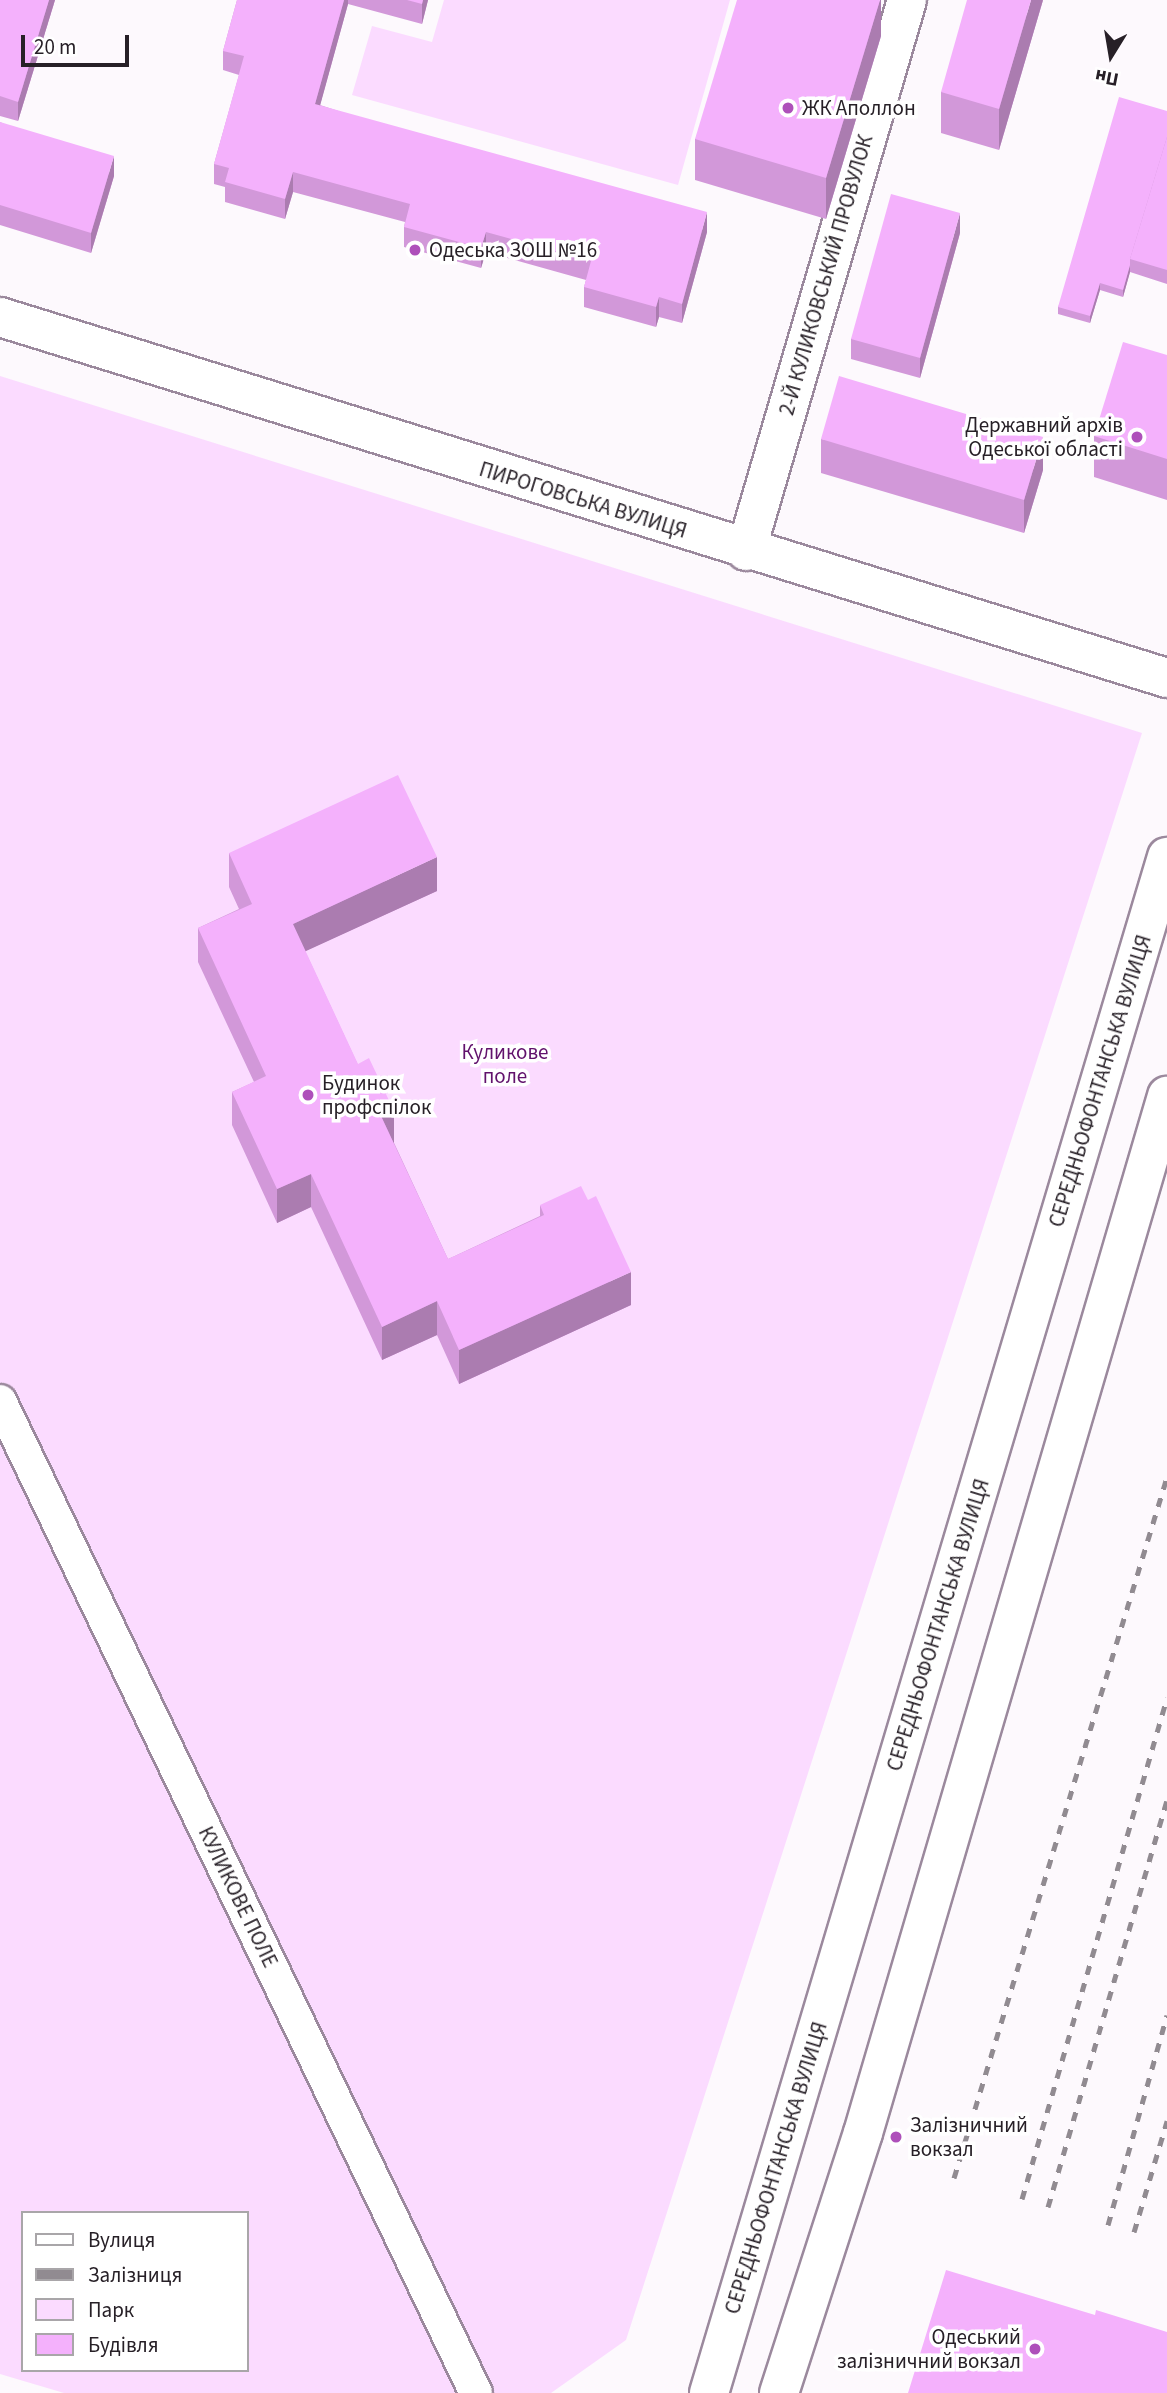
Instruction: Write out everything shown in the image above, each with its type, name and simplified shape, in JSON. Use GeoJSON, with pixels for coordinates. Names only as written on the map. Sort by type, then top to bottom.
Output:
{"type":"FeatureCollection","features":[{"type":"Feature","properties":{"kind":"main road","name":"2-Й КУЛИКОВСЬКИЙ ПРОВУЛОК"},"geometry":{"type":"LineString","coordinates":[[746,551],[907,0]]}},
{"type":"Feature","properties":{"kind":"main road","name":"ПИРОГОВСЬКА ВУЛИЦЯ"},"geometry":{"type":"LineString","coordinates":[[0,317],[746,551],[1167,678]]}},
{"type":"Feature","properties":{"kind":"main road","name":"СЕРЕДНЬОФОНТАНСЬКА ВУЛИЦЯ"},"geometry":{"type":"LineString","coordinates":[[709,2393],[1167,857]]}},
{"type":"Feature","properties":{"kind":"main road"},"geometry":{"type":"LineString","coordinates":[[779,2393],[863,2133],[1167,1096]]}},
{"type":"Feature","properties":{"kind":"street","name":"КУЛИКОВЕ ПОЛЕ"},"geometry":{"type":"LineString","coordinates":[[0,1401],[476,2393]]}},
{"type":"Feature","properties":{"kind":"green space"},"geometry":{"type":"Polygon","coordinates":[[[444,0],[730,0],[678,185],[352,95],[372,26],[432,42],[444,0]]]}},
{"type":"Feature","properties":{"kind":"green space","name":"Куликове поле"},"geometry":{"type":"Polygon","coordinates":[[[0,376],[1142,733],[626,2340],[551,2393],[64,2393],[0,2374],[0,376]]]}},
{"type":"Feature","properties":{"kind":"building"},"geometry":{"type":"Polygon","coordinates":[[[0,0],[49,0],[18,102],[0,96],[0,0]]]}},
{"type":"Feature","properties":{"kind":"building"},"geometry":{"type":"Polygon","coordinates":[[[237,0],[344,0],[315,104],[707,212],[682,304],[659,297],[656,307],[584,287],[591,261],[486,232],[481,248],[404,227],[410,204],[293,172],[285,199],[225,182],[229,168],[214,164],[244,56],[223,51],[237,0]]]}},
{"type":"Feature","properties":{"kind":"building"},"geometry":{"type":"Polygon","coordinates":[[[407,0],[423,0],[422,4],[407,0]]]}},
{"type":"Feature","properties":{"kind":"building","name":"ЖК Аполлон"},"geometry":{"type":"Polygon","coordinates":[[[737,0],[880,0],[826,178],[695,139],[737,0]]]}},
{"type":"Feature","properties":{"kind":"building"},"geometry":{"type":"Polygon","coordinates":[[[967,0],[1031,0],[999,109],[941,92],[967,0]]]}},
{"type":"Feature","properties":{"kind":"building"},"geometry":{"type":"Polygon","coordinates":[[[1119,97],[1167,111],[1167,137],[1123,290],[1100,283],[1090,316],[1058,307],[1119,97]]]}},
{"type":"Feature","properties":{"kind":"building"},"geometry":{"type":"Polygon","coordinates":[[[0,122],[114,156],[91,233],[0,205],[0,122]]]}},
{"type":"Feature","properties":{"kind":"building"},"geometry":{"type":"Polygon","coordinates":[[[1167,137],[1167,270],[1130,259],[1167,137]]]}},
{"type":"Feature","properties":{"kind":"building"},"geometry":{"type":"Polygon","coordinates":[[[891,194],[960,213],[920,358],[851,339],[891,194]]]}},
{"type":"Feature","properties":{"kind":"building"},"geometry":{"type":"Polygon","coordinates":[[[1123,342],[1167,355],[1167,459],[1094,436],[1123,342]]]}},
{"type":"Feature","properties":{"kind":"building"},"geometry":{"type":"Polygon","coordinates":[[[839,376],[1043,437],[1024,500],[821,439],[839,376]]]}},
{"type":"Feature","properties":{"kind":"building","name":"Будинок профспілок"},"geometry":{"type":"Polygon","coordinates":[[[398,775],[437,857],[293,924],[358,1064],[369,1058],[394,1111],[381,1116],[448,1259],[544,1215],[540,1205],[581,1186],[588,1200],[596,1196],[631,1272],[459,1350],[437,1301],[382,1327],[311,1174],[277,1189],[232,1092],[266,1076],[198,928],[252,904],[229,853],[398,775]]]}},
{"type":"Feature","properties":{"kind":"building","name":"Одеський залізничний вокзал"},"geometry":{"type":"Polygon","coordinates":[[[946,2270],[1095,2315],[1096,2310],[1167,2332],[1167,2393],[908,2393],[946,2270]]]}},
{"type":"Feature","properties":{"kind":"railway"},"geometry":{"type":"LineString","coordinates":[[954,2178],[1167,1477]]}},
{"type":"Feature","properties":{"kind":"railway"},"geometry":{"type":"LineString","coordinates":[[1022,2199],[1167,1698]]}},
{"type":"Feature","properties":{"kind":"railway"},"geometry":{"type":"LineString","coordinates":[[1048,2207],[1167,1801]]}},
{"type":"Feature","properties":{"kind":"railway"},"geometry":{"type":"LineString","coordinates":[[1108,2225],[1167,2015]]}},
{"type":"Feature","properties":{"kind":"railway"},"geometry":{"type":"LineString","coordinates":[[1134,2232],[1167,2121]]}},
{"type":"Feature","properties":{"kind":"place","name":"ЖК Аполлон"},"geometry":{"type":"Point","coordinates":[788,108]}},
{"type":"Feature","properties":{"kind":"place","name":"Одеська ЗОШ №16"},"geometry":{"type":"Point","coordinates":[415,250]}},
{"type":"Feature","properties":{"kind":"place","name":"Державний архів Одеської області"},"geometry":{"type":"Point","coordinates":[1137,437]}},
{"type":"Feature","properties":{"kind":"place","name":"Будинок профспілок"},"geometry":{"type":"Point","coordinates":[308,1095]}},
{"type":"Feature","properties":{"kind":"place","name":"Залізничний вокзал"},"geometry":{"type":"Point","coordinates":[896,2137]}},
{"type":"Feature","properties":{"kind":"place","name":"Одеський залізничний вокзал"},"geometry":{"type":"Point","coordinates":[1035,2349]}}]}
